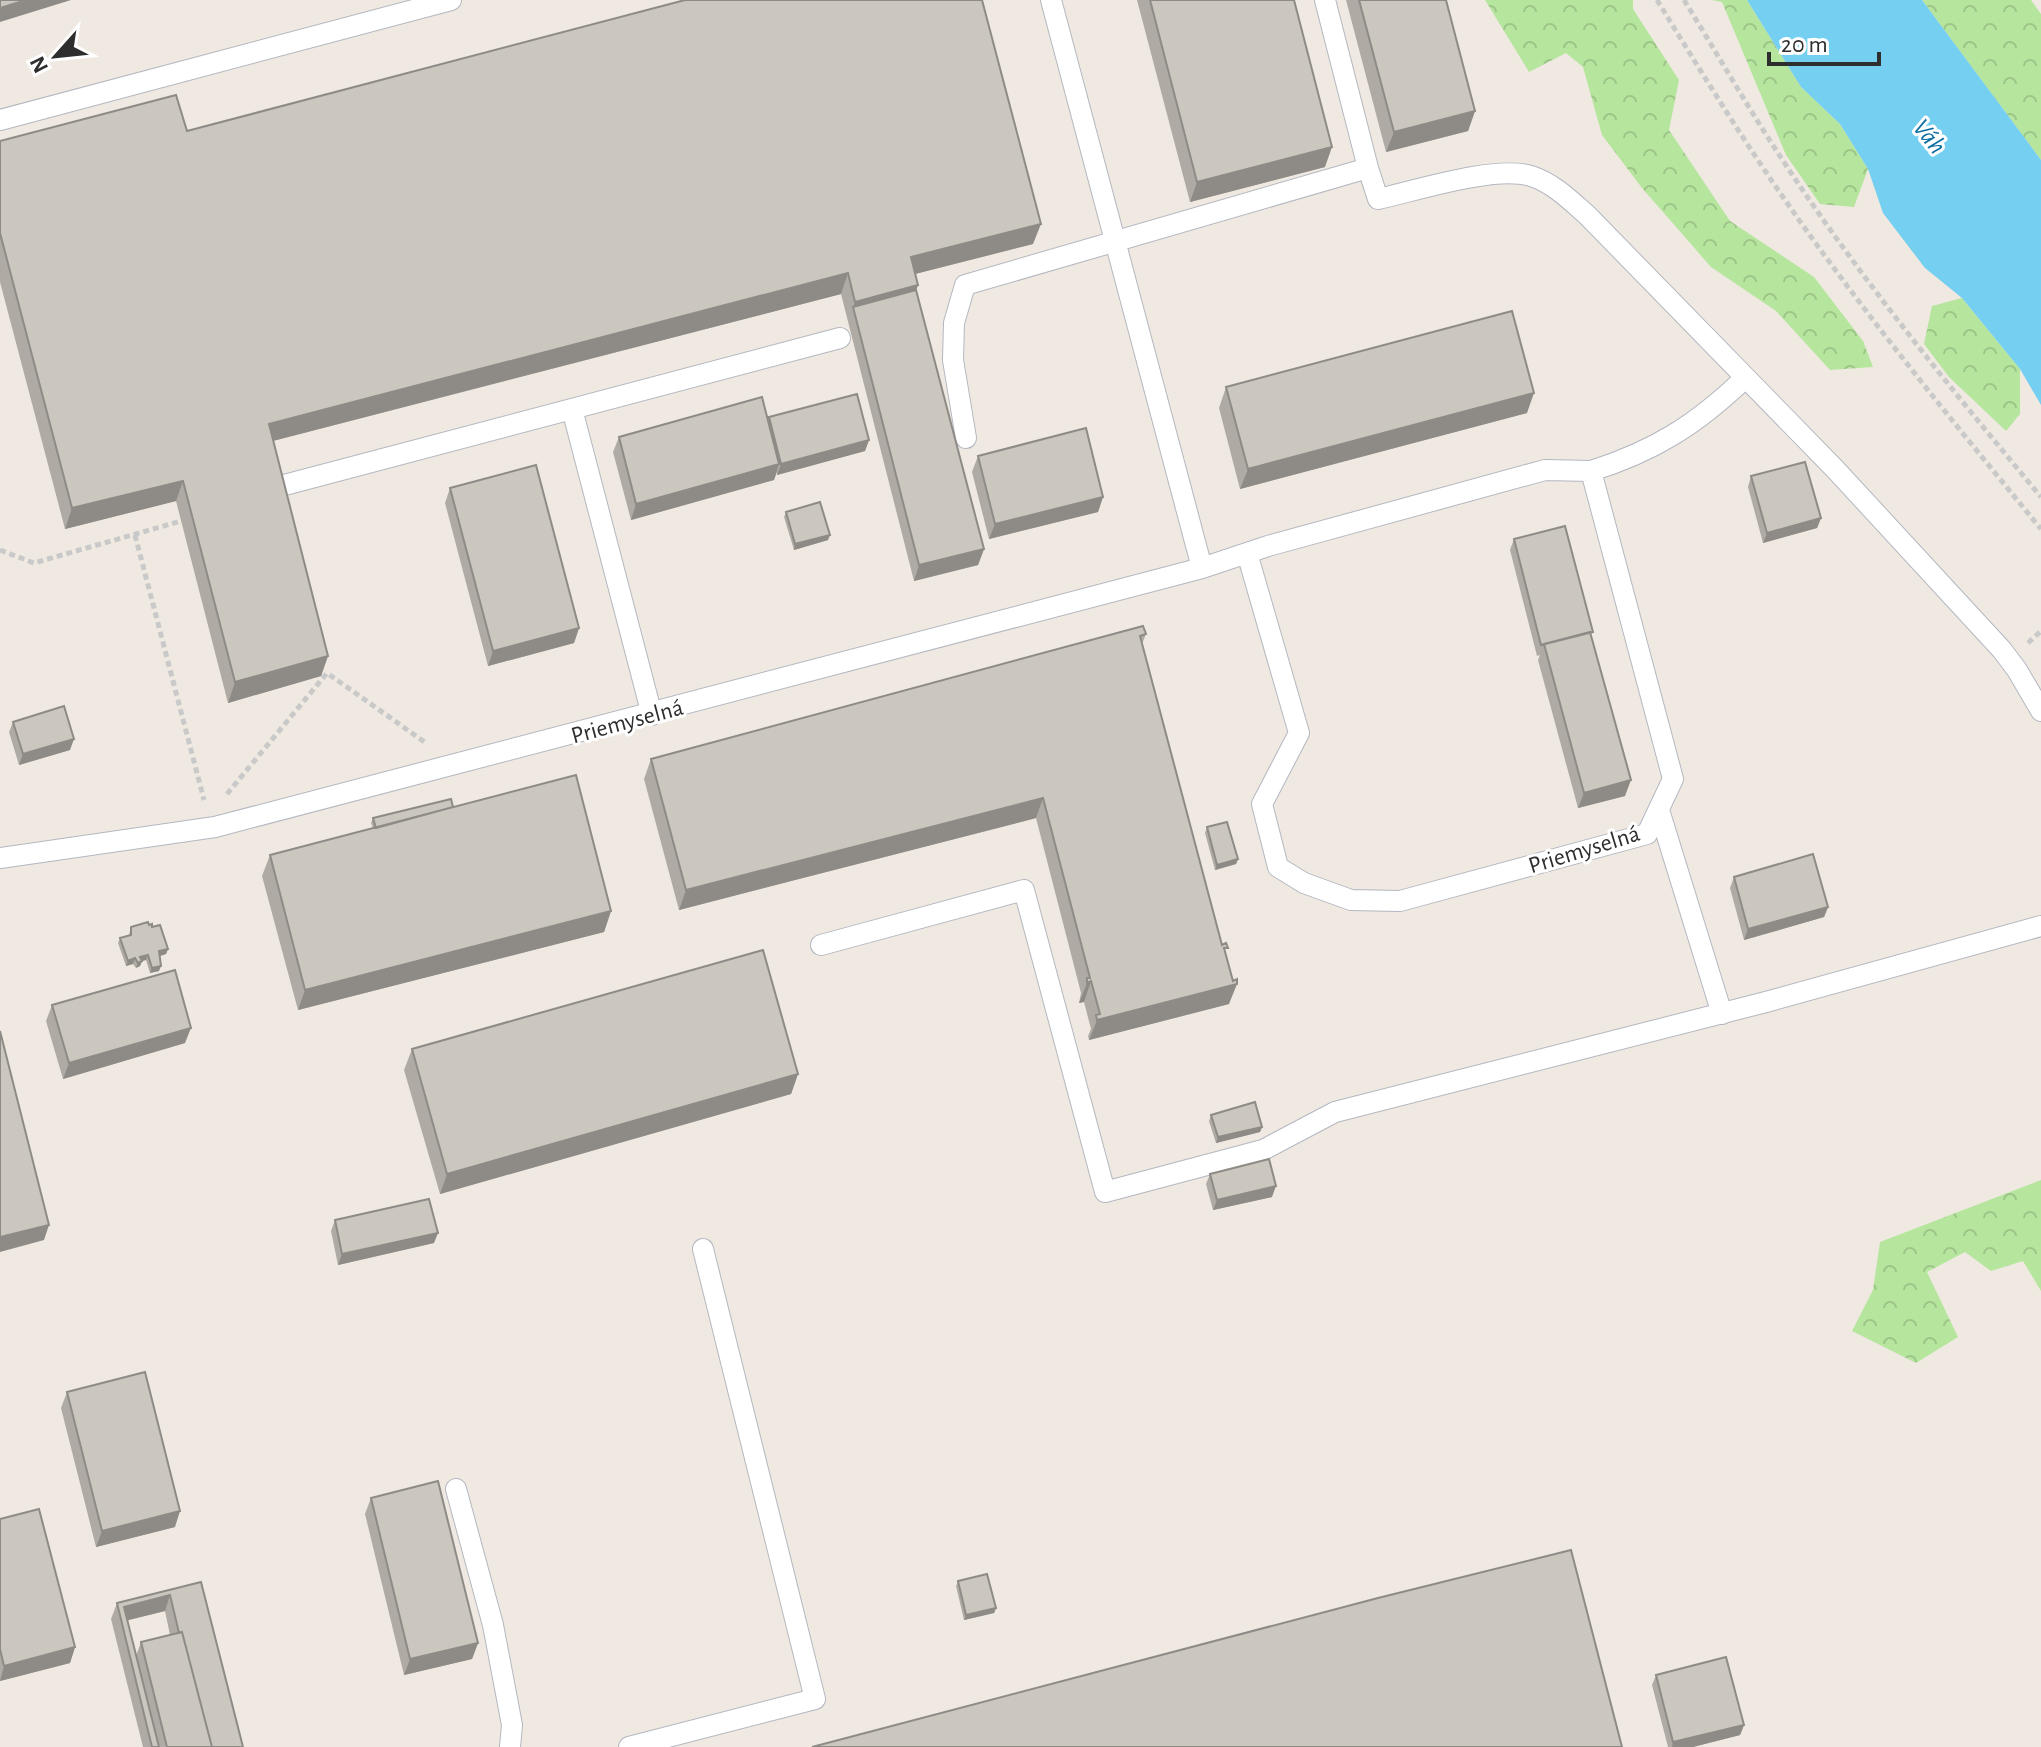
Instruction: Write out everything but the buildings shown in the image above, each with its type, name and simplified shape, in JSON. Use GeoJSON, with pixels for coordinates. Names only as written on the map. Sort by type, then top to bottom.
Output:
{"type":"FeatureCollection","features":[{"type":"Feature","properties":{"kind":"lane"},"geometry":{"type":"LineString","coordinates":[[0,120],[451,0]]}},
{"type":"Feature","properties":{"kind":"lane"},"geometry":{"type":"LineString","coordinates":[[1051,0],[1202,568]]}},
{"type":"Feature","properties":{"kind":"lane"},"geometry":{"type":"LineString","coordinates":[[1325,0],[1378,199],[1504,173],[1529,176],[1547,184],[1587,215],[1835,469],[2002,650],[2041,711]]}},
{"type":"Feature","properties":{"kind":"lane"},"geometry":{"type":"LineString","coordinates":[[966,438],[953,360],[954,323],[965,285],[1368,168]]}},
{"type":"Feature","properties":{"kind":"lane"},"geometry":{"type":"LineString","coordinates":[[273,488],[840,338]]}},
{"type":"Feature","properties":{"kind":"lane"},"geometry":{"type":"LineString","coordinates":[[1591,471],[1626,460],[1691,426],[1745,378]]}},
{"type":"Feature","properties":{"kind":"lane"},"geometry":{"type":"LineString","coordinates":[[572,409],[652,715]]}},
{"type":"Feature","properties":{"kind":"lane","name":"Priemyselná"},"geometry":{"type":"LineString","coordinates":[[0,858],[210,822],[456,765],[1202,568],[1247,553],[1545,470],[1591,471],[1673,779],[1647,834],[1400,901],[1351,900],[1304,883],[1278,867],[1262,804],[1299,733],[1247,553]]}},
{"type":"Feature","properties":{"kind":"lane"},"geometry":{"type":"LineString","coordinates":[[1659,810],[1722,1014]]}},
{"type":"Feature","properties":{"kind":"lane"},"geometry":{"type":"LineString","coordinates":[[821,945],[1024,890],[1105,1192],[1263,1150],[1335,1112],[1722,1014],[2041,926]]}},
{"type":"Feature","properties":{"kind":"lane"},"geometry":{"type":"LineString","coordinates":[[629,1747],[815,1699],[703,1249]]}},
{"type":"Feature","properties":{"kind":"lane"},"geometry":{"type":"LineString","coordinates":[[456,1489],[493,1625],[512,1725],[510,1747]]}},
{"type":"Feature","properties":{"kind":"path"},"geometry":{"type":"LineString","coordinates":[[1657,0],[1774,184],[1846,284],[1951,420],[2041,529]]}},
{"type":"Feature","properties":{"kind":"path"},"geometry":{"type":"LineString","coordinates":[[1684,0],[1776,151],[1820,214],[1924,355],[2041,497]]}},
{"type":"Feature","properties":{"kind":"path"},"geometry":{"type":"LineString","coordinates":[[0,550],[34,563],[181,521]]}},
{"type":"Feature","properties":{"kind":"path"},"geometry":{"type":"LineString","coordinates":[[135,535],[210,822]]}},
{"type":"Feature","properties":{"kind":"path"},"geometry":{"type":"LineString","coordinates":[[210,822],[327,673],[456,765]]}},
{"type":"Feature","properties":{"kind":"green space"},"geometry":{"type":"Polygon","coordinates":[[[1485,0],[1633,0],[1633,9],[1679,80],[1669,130],[1730,221],[1814,277],[1863,341],[1873,367],[1830,370],[1776,311],[1711,267],[1642,188],[1602,135],[1583,67],[1566,53],[1529,72],[1485,0]]]}},
{"type":"Feature","properties":{"kind":"green space"},"geometry":{"type":"Polygon","coordinates":[[[1712,0],[1747,0],[1801,87],[1840,124],[1868,169],[1854,207],[1820,204],[1786,155],[1722,2],[1712,0]]]}},
{"type":"Feature","properties":{"kind":"green space"},"geometry":{"type":"Polygon","coordinates":[[[1922,0],[2031,0],[2041,14],[2041,160],[1922,0]]]}},
{"type":"Feature","properties":{"kind":"green space"},"geometry":{"type":"Polygon","coordinates":[[[1962,298],[2020,369],[2020,414],[2006,431],[1949,377],[1924,344],[1932,306],[1962,298]]]}},
{"type":"Feature","properties":{"kind":"green space"},"geometry":{"type":"Polygon","coordinates":[[[2041,1180],[2041,1291],[2023,1261],[1991,1271],[1965,1252],[1927,1272],[1958,1337],[1916,1363],[1852,1331],[1873,1290],[1880,1242],[2041,1180]]]}},
{"type":"Feature","properties":{"kind":"water","name":"Váh"},"geometry":{"type":"Polygon","coordinates":[[[1747,0],[1922,0],[2041,160],[2041,405],[2020,369],[1962,298],[1925,268],[1883,213],[1868,169],[1840,124],[1801,87],[1747,0]]]}}]}
